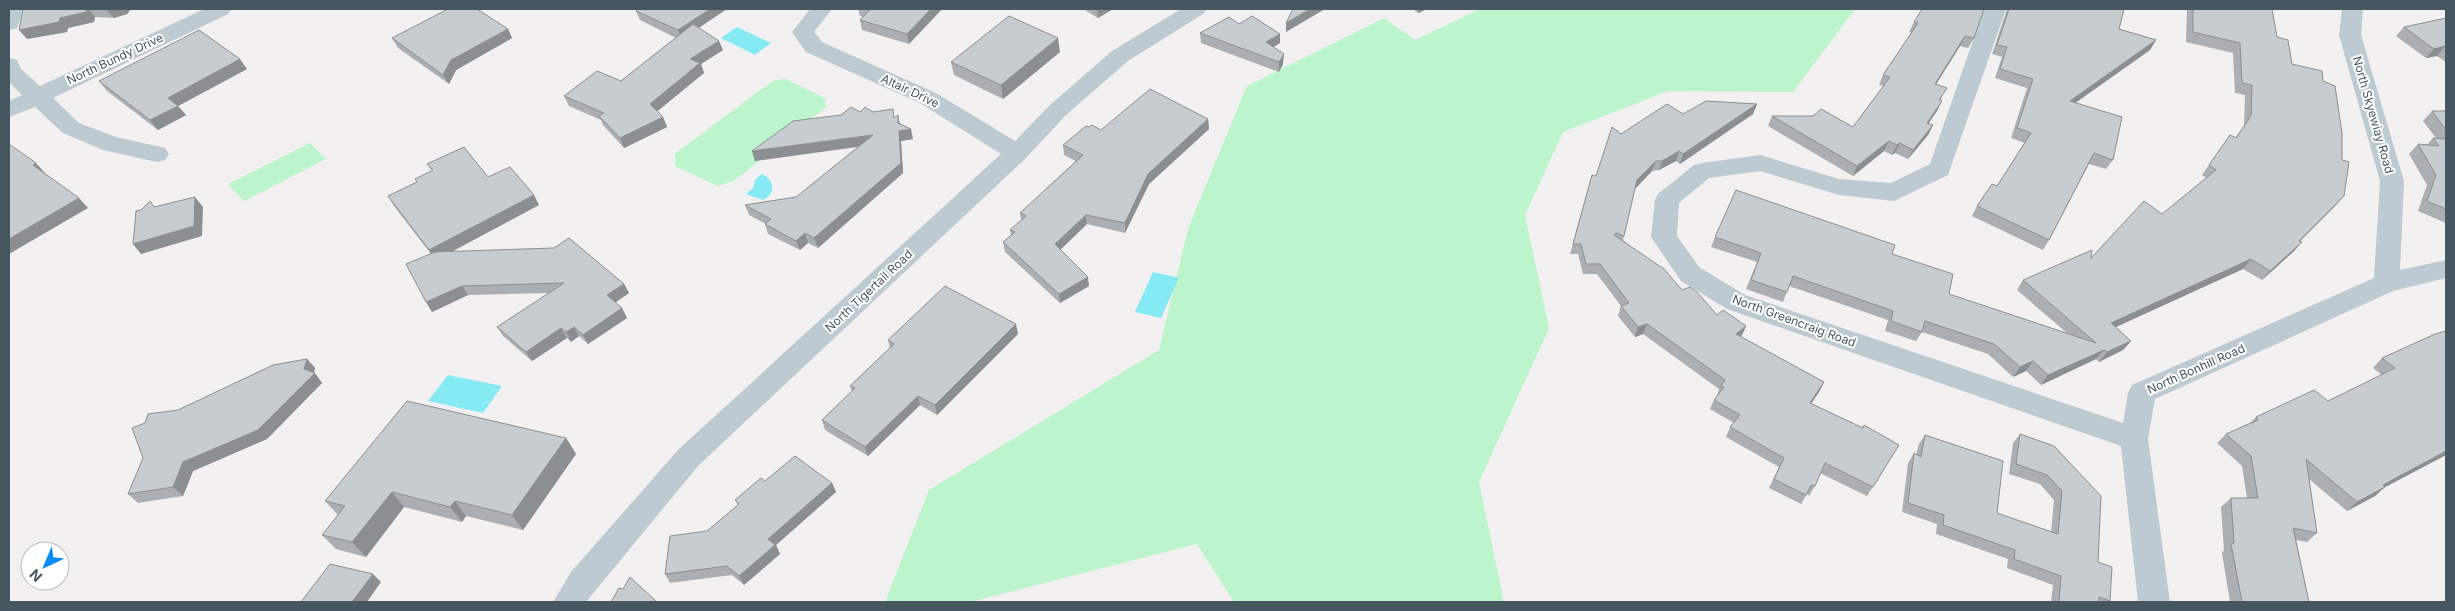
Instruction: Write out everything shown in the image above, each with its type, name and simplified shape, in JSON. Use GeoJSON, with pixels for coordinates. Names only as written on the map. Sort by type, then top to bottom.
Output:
{"type":"FeatureCollection","features":[{"type":"Feature","properties":{"kind":"street"},"geometry":{"type":"LineString","coordinates":[[9,23],[13,9]]}},
{"type":"Feature","properties":{"kind":"street","name":"North Bundy Drive"},"geometry":{"type":"LineString","coordinates":[[9,110],[221,9]]}},
{"type":"Feature","properties":{"kind":"street","name":"Altair Drive"},"geometry":{"type":"LineString","coordinates":[[821,9],[803,32],[814,47],[928,98],[1018,152]]}},
{"type":"Feature","properties":{"kind":"street","name":"North Tigertail Road"},"geometry":{"type":"LineString","coordinates":[[569,602],[582,582],[688,458],[1018,152],[1058,110],[1120,56],[1196,9]]}},
{"type":"Feature","properties":{"kind":"street","name":"North Greencraig Road"},"geometry":{"type":"LineString","coordinates":[[1995,9],[1940,169],[1894,192],[1839,187],[1760,163],[1702,171],[1666,200],[1664,237],[1690,274],[1736,302],[2134,439]]}},
{"type":"Feature","properties":{"kind":"street","name":"North Skyewiay Road"},"geometry":{"type":"LineString","coordinates":[[2352,9],[2350,35],[2392,181],[2387,283]]}},
{"type":"Feature","properties":{"kind":"street"},"geometry":{"type":"LineString","coordinates":[[9,65],[11,72],[71,128],[111,144],[157,154]]}},
{"type":"Feature","properties":{"kind":"street","name":"North Bonhill Road"},"geometry":{"type":"LineString","coordinates":[[2154,602],[2134,439],[2142,393],[2387,283],[2446,269]]}},
{"type":"Feature","properties":{"kind":"green space"},"geometry":{"type":"Polygon","coordinates":[[[1480,9],[1855,9],[1793,92],[1668,91],[1563,132],[1525,215],[1549,328],[1479,482],[1504,602],[1234,602],[1197,544],[970,602],[885,602],[929,490],[1159,350],[1189,226],[1247,86],[1384,18],[1415,40],[1480,9]]]}},
{"type":"Feature","properties":{"kind":"green space"},"geometry":{"type":"Polygon","coordinates":[[[786,79],[825,98],[826,107],[734,181],[717,186],[675,166],[675,154],[774,80],[786,79]]]}},
{"type":"Feature","properties":{"kind":"green space"},"geometry":{"type":"Polygon","coordinates":[[[310,143],[326,159],[244,201],[228,184],[310,143]]]}},
{"type":"Feature","properties":{"kind":"water"},"geometry":{"type":"Polygon","coordinates":[[[737,27],[771,43],[755,55],[721,38],[737,27]]]}},
{"type":"Feature","properties":{"kind":"water"},"geometry":{"type":"Polygon","coordinates":[[[762,174],[769,180],[772,187],[770,194],[763,200],[746,194],[753,188],[755,180],[762,174]]]}},
{"type":"Feature","properties":{"kind":"water"},"geometry":{"type":"Polygon","coordinates":[[[1153,272],[1179,278],[1161,318],[1135,312],[1153,272]]]}},
{"type":"Feature","properties":{"kind":"water"},"geometry":{"type":"Polygon","coordinates":[[[448,375],[502,386],[483,413],[428,401],[448,375]]]}},
{"type":"Feature","properties":{"kind":"building"},"geometry":{"type":"Polygon","coordinates":[[[23,9],[87,9],[86,12],[60,18],[59,22],[19,30],[23,9]]]}},
{"type":"Feature","properties":{"kind":"building"},"geometry":{"type":"Polygon","coordinates":[[[448,9],[477,9],[508,29],[451,60],[443,75],[392,38],[448,9]]]}},
{"type":"Feature","properties":{"kind":"building"},"geometry":{"type":"Polygon","coordinates":[[[639,9],[710,9],[678,30],[636,11],[639,9]]]}},
{"type":"Feature","properties":{"kind":"building"},"geometry":{"type":"Polygon","coordinates":[[[865,9],[931,9],[907,34],[860,20],[870,10],[865,9]]]}},
{"type":"Feature","properties":{"kind":"building"},"geometry":{"type":"Polygon","coordinates":[[[1293,9],[1310,9],[1286,23],[1293,9]]]}},
{"type":"Feature","properties":{"kind":"building"},"geometry":{"type":"Polygon","coordinates":[[[1922,9],[1984,9],[1974,38],[1965,36],[1935,84],[1947,88],[1939,100],[1942,101],[1927,123],[1933,125],[1913,150],[1900,143],[1897,145],[1889,141],[1857,166],[1772,116],[1813,116],[1821,109],[1853,127],[1890,77],[1883,75],[1918,23],[1914,22],[1922,9]]]}},
{"type":"Feature","properties":{"kind":"building"},"geometry":{"type":"Polygon","coordinates":[[[2009,9],[2124,9],[2119,29],[2156,40],[2070,101],[2122,117],[2113,160],[2094,153],[2049,240],[1977,206],[1992,184],[1997,186],[2031,133],[2017,128],[2033,79],[2000,69],[2007,47],[1997,45],[2009,9]]]}},
{"type":"Feature","properties":{"kind":"building"},"geometry":{"type":"Polygon","coordinates":[[[2193,9],[2272,9],[2277,37],[2288,40],[2292,64],[2322,71],[2323,81],[2335,86],[2342,133],[2342,160],[2349,162],[2344,196],[2299,241],[2302,242],[2270,271],[2251,259],[2111,323],[2131,341],[2107,352],[2104,350],[2048,375],[2033,361],[2020,367],[1994,344],[1925,321],[1922,332],[1891,321],[1893,311],[1793,276],[1787,292],[1751,280],[1761,253],[1715,237],[1736,190],[1895,245],[1892,254],[1953,274],[1949,294],[2096,343],[2023,280],[2092,250],[2091,258],[2144,201],[2162,214],[2216,170],[2209,165],[2230,135],[2236,138],[2251,116],[2252,85],[2242,83],[2240,43],[2193,32],[2193,9]]]}},
{"type":"Feature","properties":{"kind":"building"},"geometry":{"type":"Polygon","coordinates":[[[1009,16],[1058,38],[1001,85],[951,62],[1009,16]]]}},
{"type":"Feature","properties":{"kind":"building"},"geometry":{"type":"Polygon","coordinates":[[[1252,16],[1280,34],[1266,42],[1284,54],[1279,62],[1200,33],[1229,17],[1239,24],[1252,16]]]}},
{"type":"Feature","properties":{"kind":"building"},"geometry":{"type":"Polygon","coordinates":[[[2446,18],[2446,47],[2434,49],[2404,27],[2446,18]]]}},
{"type":"Feature","properties":{"kind":"building"},"geometry":{"type":"Polygon","coordinates":[[[693,24],[719,41],[690,59],[700,63],[650,104],[663,117],[620,138],[599,116],[604,113],[564,96],[597,71],[621,81],[693,24]]]}},
{"type":"Feature","properties":{"kind":"building"},"geometry":{"type":"Polygon","coordinates":[[[199,30],[240,59],[168,98],[178,106],[150,120],[99,81],[199,30]]]}},
{"type":"Feature","properties":{"kind":"building"},"geometry":{"type":"Polygon","coordinates":[[[1150,89],[1208,119],[1148,174],[1125,223],[1086,215],[1055,244],[1088,277],[1059,294],[1003,242],[1015,232],[1010,230],[1026,216],[1020,213],[1083,155],[1063,145],[1086,126],[1092,125],[1101,130],[1150,89]]]}},
{"type":"Feature","properties":{"kind":"building"},"geometry":{"type":"Polygon","coordinates":[[[1706,101],[1757,104],[1683,154],[1679,151],[1662,161],[1656,161],[1637,180],[1624,236],[1616,233],[1614,235],[1664,269],[1682,290],[1690,287],[1697,292],[1717,315],[1723,310],[1746,326],[1736,334],[1824,382],[1810,403],[1863,428],[1864,425],[1899,445],[1873,487],[1825,463],[1815,486],[1811,485],[1806,495],[1774,479],[1784,458],[1730,427],[1740,415],[1714,400],[1724,387],[1721,386],[1725,380],[1647,324],[1638,327],[1621,306],[1629,303],[1600,264],[1586,264],[1581,244],[1573,244],[1592,175],[1596,176],[1612,127],[1621,134],[1667,104],[1683,114],[1706,101]]]}},
{"type":"Feature","properties":{"kind":"building"},"geometry":{"type":"Polygon","coordinates":[[[851,107],[860,112],[865,107],[873,112],[893,109],[894,118],[898,115],[898,123],[911,129],[899,131],[901,163],[814,238],[805,233],[796,241],[765,224],[771,219],[745,205],[796,197],[873,135],[752,151],[793,121],[841,115],[851,107]]]}},
{"type":"Feature","properties":{"kind":"building"},"geometry":{"type":"Polygon","coordinates":[[[2432,111],[2446,111],[2446,130],[2432,111]]]}},
{"type":"Feature","properties":{"kind":"building"},"geometry":{"type":"Polygon","coordinates":[[[2433,138],[2446,139],[2446,209],[2427,201],[2436,175],[2418,144],[2439,146],[2433,138]]]}},
{"type":"Feature","properties":{"kind":"building"},"geometry":{"type":"Polygon","coordinates":[[[9,144],[36,163],[33,165],[79,198],[9,239],[9,144]]]}},
{"type":"Feature","properties":{"kind":"building"},"geometry":{"type":"Polygon","coordinates":[[[464,147],[488,177],[510,167],[534,195],[429,250],[388,196],[417,182],[415,179],[433,170],[427,164],[464,147]]]}},
{"type":"Feature","properties":{"kind":"building"},"geometry":{"type":"Polygon","coordinates":[[[195,197],[194,226],[133,244],[136,211],[141,210],[150,201],[154,207],[195,197]]]}},
{"type":"Feature","properties":{"kind":"building"},"geometry":{"type":"Polygon","coordinates":[[[569,238],[624,284],[607,295],[622,308],[583,335],[574,327],[566,332],[561,328],[526,352],[497,327],[564,283],[462,286],[426,302],[406,264],[435,252],[554,248],[569,238]]]}},
{"type":"Feature","properties":{"kind":"building"},"geometry":{"type":"Polygon","coordinates":[[[945,286],[1016,324],[935,405],[918,396],[865,447],[822,420],[855,388],[850,386],[894,344],[888,340],[945,286]]]}},
{"type":"Feature","properties":{"kind":"building"},"geometry":{"type":"Polygon","coordinates":[[[2446,331],[2446,451],[2383,485],[2385,487],[2357,502],[2306,459],[2317,533],[2293,528],[2309,602],[2242,602],[2231,544],[2234,543],[2231,498],[2258,498],[2251,456],[2226,434],[2258,420],[2256,417],[2314,390],[2328,401],[2395,368],[2382,358],[2435,334],[2446,331]]]}},
{"type":"Feature","properties":{"kind":"building"},"geometry":{"type":"Polygon","coordinates":[[[307,359],[304,369],[315,373],[258,430],[183,462],[173,487],[128,494],[143,458],[132,428],[145,423],[148,414],[178,410],[273,365],[307,359]]]}},
{"type":"Feature","properties":{"kind":"building"},"geometry":{"type":"Polygon","coordinates":[[[407,401],[566,438],[512,515],[455,501],[450,507],[392,492],[352,542],[322,535],[345,506],[325,501],[407,401]]]}},
{"type":"Feature","properties":{"kind":"building"},"geometry":{"type":"Polygon","coordinates":[[[2020,434],[2054,446],[2101,496],[2098,562],[2112,567],[2110,601],[2099,597],[2099,602],[2059,602],[2061,576],[2014,559],[2015,550],[1943,525],[1944,515],[1908,503],[1914,453],[1921,457],[1925,435],[2003,461],[1997,513],[2058,534],[2062,491],[2047,475],[2016,464],[2020,434]]]}},
{"type":"Feature","properties":{"kind":"building"},"geometry":{"type":"Polygon","coordinates":[[[795,456],[832,483],[768,539],[775,545],[739,576],[727,566],[665,574],[670,536],[707,531],[739,504],[735,500],[761,478],[765,481],[795,456]]]}},
{"type":"Feature","properties":{"kind":"building"},"geometry":{"type":"Polygon","coordinates":[[[330,564],[373,574],[352,602],[301,602],[330,564]]]}},
{"type":"Feature","properties":{"kind":"building"},"geometry":{"type":"Polygon","coordinates":[[[630,577],[657,602],[611,602],[619,588],[623,589],[630,577]]]}}]}
